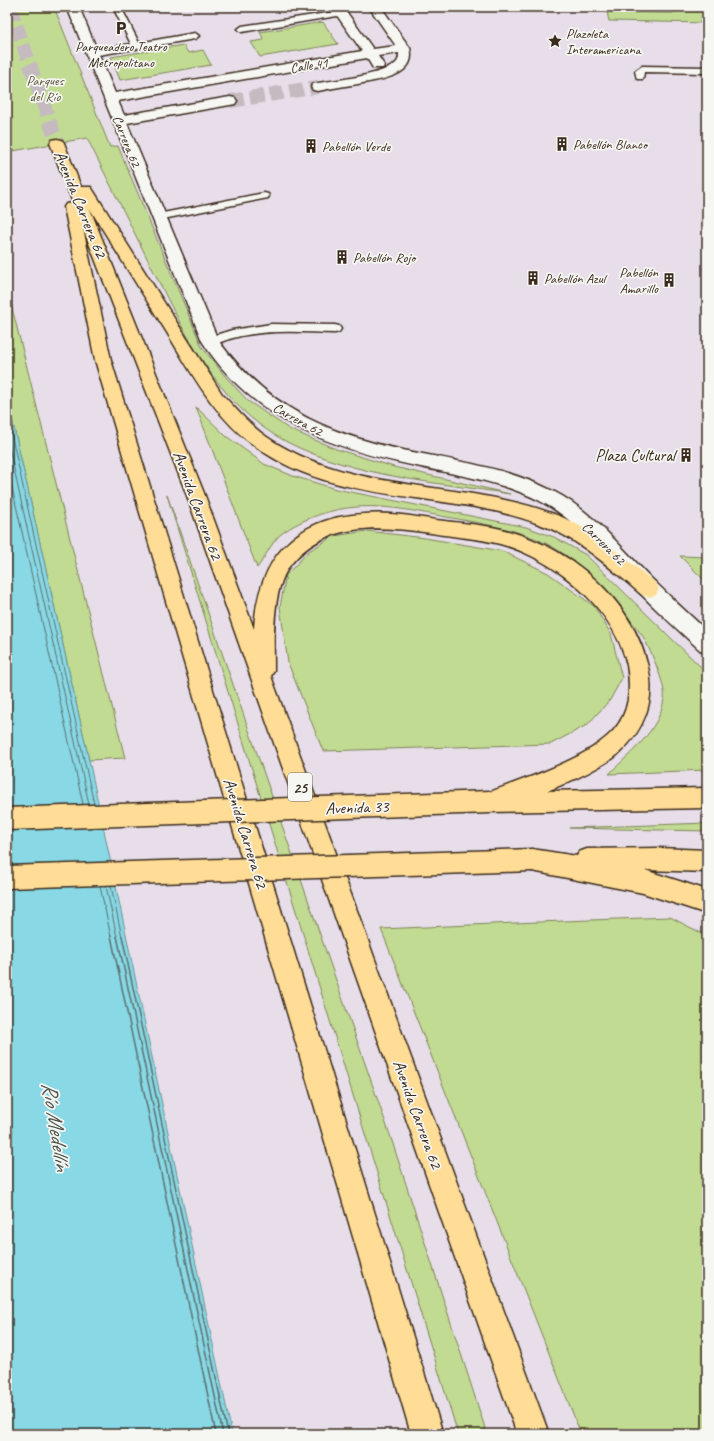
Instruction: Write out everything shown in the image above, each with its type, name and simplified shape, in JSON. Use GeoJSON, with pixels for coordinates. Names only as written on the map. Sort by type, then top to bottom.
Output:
{"type":"FeatureCollection","features":[{"type":"Feature","properties":{"kind":"main road"},"geometry":{"type":"LineString","coordinates":[[57,143],[216,398],[242,426],[267,446],[296,462],[330,476],[386,488],[481,501],[524,511],[561,524],[591,543],[649,589]]}},
{"type":"Feature","properties":{"kind":"main road","name":"Avenida Carrera 62"},"geometry":{"type":"LineString","coordinates":[[57,143],[195,493],[533,1434]]}},
{"type":"Feature","properties":{"kind":"main road","name":"Avenida Carrera 62"},"geometry":{"type":"LineString","coordinates":[[57,143],[103,360],[427,1434]]}},
{"type":"Feature","properties":{"kind":"main road"},"geometry":{"type":"LineString","coordinates":[[263,682],[265,623],[268,594],[277,570],[293,549],[314,534],[336,524],[364,520],[404,522],[502,537],[534,550],[566,567],[588,585],[622,624],[633,647],[638,666],[641,695],[637,712],[628,729],[611,747],[580,766],[490,802]]}},
{"type":"Feature","properties":{"kind":"main road","name":"Avenida 33"},"geometry":{"type":"LineString","coordinates":[[7,819],[490,802],[707,798]]}},
{"type":"Feature","properties":{"kind":"main road"},"geometry":{"type":"LineString","coordinates":[[7,877],[532,860],[659,859],[707,861]]}},
{"type":"Feature","properties":{"kind":"main road"},"geometry":{"type":"LineString","coordinates":[[532,860],[606,872],[665,887],[707,902]]}},
{"type":"Feature","properties":{"kind":"street","name":"Carrera 62"},"geometry":{"type":"LineString","coordinates":[[73,7],[210,341],[232,372],[253,391],[298,421],[325,434],[372,450],[498,477],[523,485],[551,498],[574,514],[596,533],[649,589],[707,644]]}},
{"type":"Feature","properties":{"kind":"street"},"geometry":{"type":"LineString","coordinates":[[375,7],[404,48]]}},
{"type":"Feature","properties":{"kind":"street"},"geometry":{"type":"LineString","coordinates":[[339,10],[384,75]]}},
{"type":"Feature","properties":{"kind":"street","name":"Calle 41"},"geometry":{"type":"LineString","coordinates":[[110,98],[404,48],[405,56],[400,67],[394,71],[384,75],[318,86]]}},
{"type":"Feature","properties":{"kind":"street"},"geometry":{"type":"LineString","coordinates":[[119,120],[230,101]]}},
{"type":"Feature","properties":{"kind":"lane"},"geometry":{"type":"LineString","coordinates":[[117,7],[136,46]]}},
{"type":"Feature","properties":{"kind":"lane"},"geometry":{"type":"LineString","coordinates":[[242,29],[339,10]]}},
{"type":"Feature","properties":{"kind":"lane"},"geometry":{"type":"LineString","coordinates":[[92,53],[195,36]]}},
{"type":"Feature","properties":{"kind":"lane"},"geometry":{"type":"LineString","coordinates":[[640,74],[707,70]]}},
{"type":"Feature","properties":{"kind":"lane"},"geometry":{"type":"LineString","coordinates":[[158,217],[264,196]]}},
{"type":"Feature","properties":{"kind":"lane"},"geometry":{"type":"LineString","coordinates":[[210,341],[232,334],[271,328],[336,329]]}},
{"type":"Feature","properties":{"kind":"green space","name":"Parques del Río"},"geometry":{"type":"Polygon","coordinates":[[[7,7],[54,7],[110,147],[118,146],[202,347],[225,376],[248,401],[289,429],[336,449],[394,467],[510,494],[396,477],[340,463],[313,454],[287,442],[262,427],[240,408],[221,386],[188,338],[87,138],[7,152],[7,7]]]}},
{"type":"Feature","properties":{"kind":"green space"},"geometry":{"type":"Polygon","coordinates":[[[672,7],[707,7],[707,23],[609,21],[607,12],[673,13],[672,7]]]}},
{"type":"Feature","properties":{"kind":"green space"},"geometry":{"type":"Polygon","coordinates":[[[323,22],[338,44],[260,57],[251,42],[264,40],[260,32],[323,22]]]}},
{"type":"Feature","properties":{"kind":"green space"},"geometry":{"type":"Polygon","coordinates":[[[183,45],[188,53],[203,50],[211,65],[120,80],[111,57],[183,45]]]}},
{"type":"Feature","properties":{"kind":"green space"},"geometry":{"type":"Polygon","coordinates":[[[7,288],[125,758],[89,760],[7,397],[7,288]]]}},
{"type":"Feature","properties":{"kind":"green space"},"geometry":{"type":"Polygon","coordinates":[[[196,407],[226,436],[264,464],[293,476],[336,489],[526,527],[554,537],[586,555],[707,673],[707,770],[609,774],[635,749],[650,731],[661,711],[664,699],[663,685],[653,657],[642,635],[634,624],[593,579],[579,566],[564,554],[536,539],[524,534],[476,522],[386,507],[355,507],[321,514],[290,528],[277,538],[257,568],[196,407]]]}},
{"type":"Feature","properties":{"kind":"green space"},"geometry":{"type":"Polygon","coordinates":[[[167,495],[392,1141],[487,1434],[458,1434],[167,495]]]}},
{"type":"Feature","properties":{"kind":"green space"},"geometry":{"type":"Polygon","coordinates":[[[367,531],[425,538],[502,551],[548,573],[594,606],[611,634],[622,678],[610,700],[587,725],[551,744],[323,751],[288,663],[280,607],[286,575],[309,551],[334,536],[367,531]]]}},
{"type":"Feature","properties":{"kind":"green space"},"geometry":{"type":"Polygon","coordinates":[[[680,556],[707,557],[707,583],[680,556]]]}},
{"type":"Feature","properties":{"kind":"green space"},"geometry":{"type":"Polygon","coordinates":[[[707,823],[707,831],[569,828],[707,823]]]}},
{"type":"Feature","properties":{"kind":"green space"},"geometry":{"type":"Polygon","coordinates":[[[670,917],[707,936],[707,1434],[581,1434],[381,929],[670,917]]]}},
{"type":"Feature","properties":{"kind":"water","name":"Río Medellín"},"geometry":{"type":"Polygon","coordinates":[[[7,397],[89,760],[232,1434],[7,1434],[7,397]]]}},
{"type":"Feature","properties":{"kind":"tunnel"},"geometry":{"type":"LineString","coordinates":[[10,7],[57,143]]}},
{"type":"Feature","properties":{"kind":"tunnel"},"geometry":{"type":"LineString","coordinates":[[230,101],[318,87]]}},
{"type":"Feature","properties":{"kind":"place","name":"Parqueadero Teatro Metropolitano"},"geometry":{"type":"Point","coordinates":[121,28]}},
{"type":"Feature","properties":{"kind":"place","name":"Plazoleta Interamericana"},"geometry":{"type":"Point","coordinates":[555,41]}},
{"type":"Feature","properties":{"kind":"place","name":"Pabellón Blanco"},"geometry":{"type":"Point","coordinates":[562,144]}},
{"type":"Feature","properties":{"kind":"place","name":"Pabellón Verde"},"geometry":{"type":"Point","coordinates":[311,146]}},
{"type":"Feature","properties":{"kind":"place","name":"Pabellón Rojo"},"geometry":{"type":"Point","coordinates":[342,257]}},
{"type":"Feature","properties":{"kind":"place","name":"Pabellón Azul"},"geometry":{"type":"Point","coordinates":[533,278]}},
{"type":"Feature","properties":{"kind":"place","name":"Pabellón Amarillo"},"geometry":{"type":"Point","coordinates":[669,280]}},
{"type":"Feature","properties":{"kind":"place","name":"Plaza Cultural"},"geometry":{"type":"Point","coordinates":[686,455]}}]}
